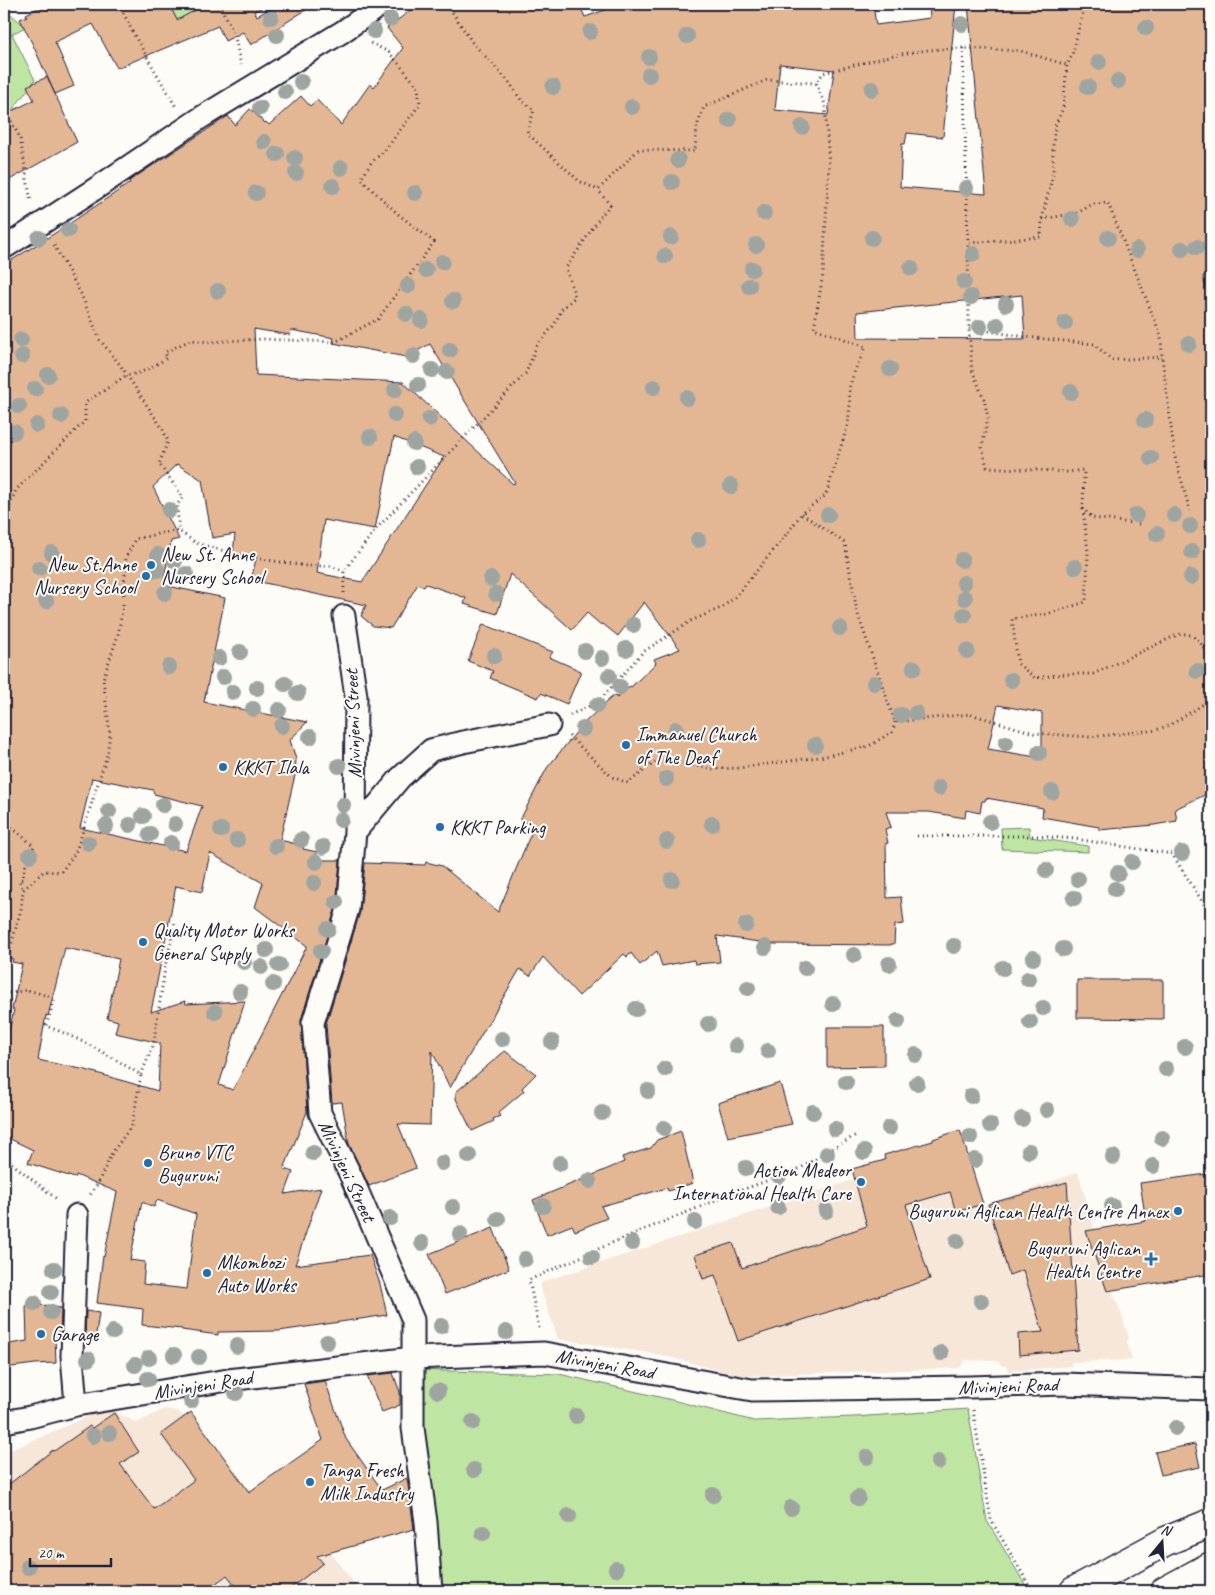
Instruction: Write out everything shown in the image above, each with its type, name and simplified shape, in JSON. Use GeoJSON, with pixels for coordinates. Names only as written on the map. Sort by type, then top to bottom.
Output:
{"type":"FeatureCollection","features":[{"type":"Feature","properties":{"kind":"main road"},"geometry":{"type":"LineString","coordinates":[[1074,1591],[1166,1541],[1211,1523]]}},
{"type":"Feature","properties":{"kind":"main road"},"geometry":{"type":"LineString","coordinates":[[1165,1591],[1211,1566]]}},
{"type":"Feature","properties":{"kind":"street"},"geometry":{"type":"LineString","coordinates":[[4,248],[189,126],[342,32],[382,4]]}},
{"type":"Feature","properties":{"kind":"street","name":"Mivinjeni Street"},"geometry":{"type":"LineString","coordinates":[[344,616],[356,696],[355,832],[348,909],[314,1023],[320,1113],[351,1176],[413,1320],[413,1428],[426,1522],[431,1591]]}},
{"type":"Feature","properties":{"kind":"street","name":"Mivinjeni Street"},"geometry":{"type":"LineString","coordinates":[[355,832],[400,778],[431,750],[549,725]]}},
{"type":"Feature","properties":{"kind":"street"},"geometry":{"type":"LineString","coordinates":[[76,1405],[72,1356],[77,1215]]}},
{"type":"Feature","properties":{"kind":"street","name":"Mivinjeni Road"},"geometry":{"type":"LineString","coordinates":[[4,1422],[76,1405],[228,1380],[413,1358],[544,1353],[752,1390],[1063,1384],[1211,1389]]}},
{"type":"Feature","properties":{"kind":"path"},"geometry":{"type":"LineString","coordinates":[[119,4],[161,83],[189,126]]}},
{"type":"Feature","properties":{"kind":"path"},"geometry":{"type":"LineString","coordinates":[[219,4],[234,34],[247,90]]}},
{"type":"Feature","properties":{"kind":"path"},"geometry":{"type":"LineString","coordinates":[[344,616],[344,571],[376,529],[526,372],[536,347],[554,325],[562,309],[575,298],[566,268],[610,205],[598,190],[578,181],[527,132],[534,110],[521,100],[509,82],[472,42],[448,4]]}},
{"type":"Feature","properties":{"kind":"path"},"geometry":{"type":"LineString","coordinates":[[968,244],[1041,237],[1042,219],[1053,174],[1055,126],[1063,108],[1067,65],[1072,55],[1084,4]]}},
{"type":"Feature","properties":{"kind":"path"},"geometry":{"type":"LineString","coordinates":[[4,520],[16,490],[84,421],[85,403],[127,376],[144,371],[167,358],[164,352],[191,340],[208,342],[262,339],[335,342],[378,319],[434,242],[398,214],[361,179],[371,163],[385,150],[420,104],[418,87],[390,52],[342,32]]}},
{"type":"Feature","properties":{"kind":"path"},"geometry":{"type":"LineString","coordinates":[[816,83],[823,73],[894,55],[928,50],[963,48],[1021,51],[1067,65]]}},
{"type":"Feature","properties":{"kind":"path"},"geometry":{"type":"LineString","coordinates":[[963,48],[969,328],[972,370],[984,399],[988,418],[982,447],[988,467],[1068,472],[1083,470],[1084,472],[1083,509],[1088,552],[1086,602],[1046,614],[1012,619],[1018,664],[1035,678],[1064,674],[1093,674],[1177,635],[1187,633],[1195,636],[1211,658]]}},
{"type":"Feature","properties":{"kind":"path"},"geometry":{"type":"LineString","coordinates":[[598,190],[638,150],[695,151],[697,126],[704,107],[767,80],[816,83]]}},
{"type":"Feature","properties":{"kind":"path"},"geometry":{"type":"LineString","coordinates":[[549,725],[598,702],[642,652],[690,621],[723,607],[736,596],[802,513],[826,495],[848,424],[849,388],[866,347],[814,328],[823,274],[829,164],[825,104],[816,83]]}},
{"type":"Feature","properties":{"kind":"path"},"geometry":{"type":"LineString","coordinates":[[4,108],[20,138],[36,226],[48,236],[81,294],[100,340],[121,366],[162,428],[168,441],[159,464],[182,497],[177,506],[179,531]]}},
{"type":"Feature","properties":{"kind":"path"},"geometry":{"type":"LineString","coordinates":[[1042,219],[1078,213],[1092,204],[1108,203],[1161,336],[1175,457],[1190,511]]}},
{"type":"Feature","properties":{"kind":"path"},"geometry":{"type":"LineString","coordinates":[[969,328],[1026,337],[1094,344],[1112,360],[1162,357]]}},
{"type":"Feature","properties":{"kind":"path"},"geometry":{"type":"LineString","coordinates":[[1083,509],[1093,518],[1139,524]]}},
{"type":"Feature","properties":{"kind":"path"},"geometry":{"type":"LineString","coordinates":[[549,725],[566,733],[612,777],[628,783],[658,759],[713,769],[739,768],[826,756],[869,746],[892,732],[895,722],[857,612],[845,543],[802,513]]}},
{"type":"Feature","properties":{"kind":"path"},"geometry":{"type":"LineString","coordinates":[[23,890],[44,871],[61,872],[75,852],[96,794],[101,770],[107,755],[110,734],[103,680],[118,635],[123,606],[126,558],[135,539],[179,531],[196,543],[242,556],[306,566],[330,566],[344,571]]}},
{"type":"Feature","properties":{"kind":"path"},"geometry":{"type":"LineString","coordinates":[[895,722],[970,714],[1034,733],[1090,737],[1145,731],[1152,732],[1176,721],[1211,699]]}},
{"type":"Feature","properties":{"kind":"path"},"geometry":{"type":"LineString","coordinates":[[4,821],[34,846],[24,869],[23,879],[19,880],[23,890],[21,909],[5,962],[4,972]]}},
{"type":"Feature","properties":{"kind":"path"},"geometry":{"type":"LineString","coordinates":[[917,836],[1037,836],[1075,839],[1172,854],[1211,916]]}},
{"type":"Feature","properties":{"kind":"path"},"geometry":{"type":"LineString","coordinates":[[4,1157],[77,1215],[98,1183],[112,1154],[132,1125],[141,1075],[153,1046],[166,962],[175,923]]}},
{"type":"Feature","properties":{"kind":"path"},"geometry":{"type":"LineString","coordinates":[[4,994],[28,990],[55,998],[46,1026],[71,1035],[141,1075]]}},
{"type":"Feature","properties":{"kind":"path"},"geometry":{"type":"LineString","coordinates":[[544,1353],[529,1280],[614,1242],[739,1191],[799,1170],[856,1135]]}},
{"type":"Feature","properties":{"kind":"path"},"geometry":{"type":"LineString","coordinates":[[970,1387],[991,1520],[1029,1585],[1035,1591]]}},
{"type":"Feature","properties":{"kind":"shaded area","name":"Action Medeor International Health Care"},"geometry":{"type":"Polygon","coordinates":[[[956,1146],[976,1209],[1078,1172],[1113,1294],[1129,1338],[1127,1341],[1132,1360],[1072,1362],[1071,1366],[1009,1371],[1007,1366],[1002,1366],[998,1361],[968,1360],[964,1361],[960,1368],[739,1376],[662,1355],[558,1339],[540,1287],[542,1282],[956,1146]]]}},
{"type":"Feature","properties":{"kind":"shaded area"},"geometry":{"type":"Polygon","coordinates":[[[107,1408],[137,1423],[164,1409],[177,1411],[208,1434],[277,1528],[216,1584],[221,1591],[75,1591],[11,1507],[4,1493],[4,1453],[107,1408]]]}},
{"type":"Feature","properties":{"kind":"shaded area"},"geometry":{"type":"Polygon","coordinates":[[[289,1525],[318,1558],[329,1551],[360,1591],[228,1591],[221,1581],[289,1525]]]}},
{"type":"Feature","properties":{"kind":"green space"},"geometry":{"type":"Polygon","coordinates":[[[158,4],[208,4],[214,18],[174,34],[158,4]]]}},
{"type":"Feature","properties":{"kind":"green space"},"geometry":{"type":"Polygon","coordinates":[[[5,9],[27,26],[12,34],[35,80],[8,116],[4,114],[5,9]]]}},
{"type":"Feature","properties":{"kind":"green space"},"geometry":{"type":"Polygon","coordinates":[[[1029,827],[1030,837],[1088,846],[1088,852],[1002,849],[1001,828],[1029,827]]]}},
{"type":"Feature","properties":{"kind":"green space"},"geometry":{"type":"Polygon","coordinates":[[[413,1370],[559,1374],[754,1421],[854,1417],[968,1409],[987,1521],[1026,1586],[1018,1591],[436,1591],[413,1370]]]}},
{"type":"Feature","properties":{"kind":"building"},"geometry":{"type":"Polygon","coordinates":[[[47,4],[169,4],[177,20],[207,4],[271,4],[254,11],[257,16],[278,4],[315,4],[251,45],[243,32],[225,41],[218,26],[117,68],[93,24],[55,42],[74,86],[55,94],[20,19],[47,4]]]}},
{"type":"Feature","properties":{"kind":"building"},"geometry":{"type":"Polygon","coordinates":[[[419,4],[579,4],[585,17],[614,7],[626,9],[626,4],[873,4],[876,25],[930,18],[929,4],[956,4],[943,137],[907,133],[905,144],[902,144],[900,187],[986,194],[968,4],[1211,4],[1211,275],[1203,276],[1211,307],[1211,330],[1207,331],[1211,360],[1211,792],[1175,809],[1177,821],[1099,830],[1099,827],[1042,817],[1043,808],[986,798],[985,801],[982,801],[980,813],[966,810],[965,818],[929,812],[886,812],[891,827],[885,829],[888,843],[886,843],[887,898],[901,897],[904,924],[895,925],[894,944],[891,945],[774,944],[717,936],[720,962],[695,964],[694,960],[662,966],[657,951],[640,965],[631,953],[627,957],[624,954],[579,996],[543,957],[530,976],[520,969],[450,1088],[432,1051],[430,1125],[398,1124],[416,1168],[369,1186],[349,1144],[342,1102],[332,1103],[326,1024],[360,912],[365,863],[425,865],[426,862],[442,866],[498,912],[532,831],[529,830],[531,826],[520,820],[547,768],[583,724],[614,695],[617,698],[631,687],[656,663],[654,659],[680,649],[644,602],[618,636],[587,613],[572,630],[510,574],[497,614],[464,604],[466,598],[426,584],[424,587],[418,584],[391,628],[373,626],[361,616],[366,605],[251,580],[257,555],[233,554],[235,534],[212,538],[202,480],[177,464],[153,487],[179,539],[171,541],[163,585],[225,598],[204,702],[307,722],[290,740],[296,759],[295,775],[280,840],[304,846],[303,849],[317,852],[316,860],[340,860],[336,907],[301,1020],[307,1112],[284,1169],[293,1172],[285,1194],[321,1188],[295,1265],[370,1255],[380,1284],[387,1315],[279,1331],[218,1332],[218,1335],[142,1325],[143,1309],[97,1303],[103,1256],[117,1192],[76,1175],[75,1178],[28,1163],[33,1150],[4,1136],[4,1051],[22,964],[12,962],[13,959],[4,956],[4,265],[63,228],[130,183],[129,181],[228,116],[235,125],[250,109],[269,125],[301,96],[310,106],[317,100],[341,125],[370,84],[374,87],[403,48],[387,28],[419,4]],[[780,64],[775,110],[828,115],[834,70],[780,64]],[[1022,295],[857,312],[858,338],[1025,339],[1022,295]],[[254,329],[256,375],[403,382],[513,484],[515,483],[430,344],[406,357],[333,343],[334,338],[291,330],[290,335],[254,329]],[[394,437],[375,529],[324,520],[317,573],[362,582],[444,457],[394,437]],[[998,705],[988,749],[1042,758],[1042,713],[998,705]],[[92,778],[80,828],[186,851],[202,806],[154,794],[153,790],[92,778]],[[210,853],[202,892],[176,886],[151,1012],[185,1001],[186,1004],[245,1001],[219,1085],[233,1090],[307,946],[255,907],[263,883],[210,853]],[[65,948],[48,1016],[46,1015],[38,1060],[86,1070],[158,1091],[160,1043],[115,1033],[118,1021],[107,1018],[119,959],[65,948]],[[157,1200],[154,1207],[142,1202],[130,1260],[145,1262],[143,1284],[187,1289],[196,1214],[157,1200]]]}},
{"type":"Feature","properties":{"kind":"building"},"geometry":{"type":"Polygon","coordinates":[[[47,77],[77,142],[4,183],[4,115],[34,100],[27,86],[47,77]]]}},
{"type":"Feature","properties":{"kind":"building"},"geometry":{"type":"Polygon","coordinates":[[[483,624],[553,652],[549,657],[581,671],[567,704],[541,693],[538,698],[490,678],[493,671],[468,661],[483,624]]]}},
{"type":"Feature","properties":{"kind":"building"},"geometry":{"type":"Polygon","coordinates":[[[1077,980],[1163,980],[1163,1019],[1077,1018],[1077,980]]]}},
{"type":"Feature","properties":{"kind":"building"},"geometry":{"type":"Polygon","coordinates":[[[827,1027],[884,1027],[884,1066],[827,1067],[827,1027]]]}},
{"type":"Feature","properties":{"kind":"building"},"geometry":{"type":"Polygon","coordinates":[[[505,1051],[536,1074],[522,1088],[524,1091],[498,1113],[500,1116],[493,1119],[494,1121],[472,1131],[456,1099],[456,1092],[505,1051]]]}},
{"type":"Feature","properties":{"kind":"building"},"geometry":{"type":"Polygon","coordinates":[[[780,1083],[792,1124],[728,1137],[718,1103],[780,1083]]]}},
{"type":"Feature","properties":{"kind":"building"},"geometry":{"type":"Polygon","coordinates":[[[960,1130],[983,1204],[956,1212],[950,1192],[906,1205],[930,1279],[738,1341],[715,1275],[703,1279],[695,1255],[733,1243],[742,1268],[867,1226],[852,1169],[885,1160],[884,1155],[933,1141],[933,1139],[960,1130]]]}},
{"type":"Feature","properties":{"kind":"building"},"geometry":{"type":"Polygon","coordinates":[[[681,1131],[693,1183],[668,1191],[667,1188],[601,1206],[607,1218],[575,1231],[572,1225],[547,1235],[533,1200],[624,1162],[622,1157],[651,1148],[657,1140],[681,1131]]]}},
{"type":"Feature","properties":{"kind":"building"},"geometry":{"type":"Polygon","coordinates":[[[1207,1174],[1211,1201],[1211,1274],[1107,1291],[1086,1231],[1146,1221],[1140,1183],[1207,1174]]]}},
{"type":"Feature","properties":{"kind":"building"},"geometry":{"type":"Polygon","coordinates":[[[1067,1182],[1078,1350],[1019,1355],[1018,1334],[1043,1332],[1023,1270],[1009,1275],[988,1204],[1067,1182]]]}},
{"type":"Feature","properties":{"kind":"building"},"geometry":{"type":"Polygon","coordinates":[[[493,1228],[509,1269],[445,1294],[429,1254],[493,1228]]]}},
{"type":"Feature","properties":{"kind":"building","name":"Garage"},"geometry":{"type":"Polygon","coordinates":[[[54,1305],[54,1307],[61,1308],[60,1338],[55,1337],[56,1363],[4,1368],[4,1345],[27,1341],[26,1306],[54,1305]]]}},
{"type":"Feature","properties":{"kind":"building"},"geometry":{"type":"Polygon","coordinates":[[[86,1311],[99,1313],[95,1341],[85,1340],[86,1311]]]}},
{"type":"Feature","properties":{"kind":"building","name":"Tanga Fresh Milk Industry"},"geometry":{"type":"Polygon","coordinates":[[[393,1373],[400,1392],[400,1405],[382,1412],[367,1376],[393,1373]]]}},
{"type":"Feature","properties":{"kind":"building"},"geometry":{"type":"Polygon","coordinates":[[[325,1381],[346,1439],[382,1490],[407,1478],[414,1529],[317,1556],[323,1563],[287,1591],[240,1591],[227,1575],[206,1591],[4,1591],[4,1488],[53,1450],[114,1413],[139,1452],[120,1464],[154,1509],[194,1480],[161,1434],[191,1412],[249,1492],[323,1440],[304,1384],[325,1381]]]}},
{"type":"Feature","properties":{"kind":"building"},"geometry":{"type":"Polygon","coordinates":[[[1195,1444],[1200,1467],[1161,1475],[1155,1452],[1195,1444]]]}},
{"type":"Feature","properties":{"kind":"place","name":"New St. Anne Nursery School"},"geometry":{"type":"Point","coordinates":[151,565]}},
{"type":"Feature","properties":{"kind":"place","name":"New St.Anne Nursery School"},"geometry":{"type":"Point","coordinates":[146,576]}},
{"type":"Feature","properties":{"kind":"place","name":"Immanuel Church of The Deaf"},"geometry":{"type":"Point","coordinates":[626,745]}},
{"type":"Feature","properties":{"kind":"place","name":"KKKT Ilala"},"geometry":{"type":"Point","coordinates":[223,767]}},
{"type":"Feature","properties":{"kind":"place","name":"KKKT Parking"},"geometry":{"type":"Point","coordinates":[440,827]}},
{"type":"Feature","properties":{"kind":"place","name":"Quality Motor Works General Supply"},"geometry":{"type":"Point","coordinates":[143,942]}},
{"type":"Feature","properties":{"kind":"place","name":"Bruno VTC Buguruni"},"geometry":{"type":"Point","coordinates":[148,1163]}},
{"type":"Feature","properties":{"kind":"place","name":"Action Medeor International Health Care"},"geometry":{"type":"Point","coordinates":[861,1182]}},
{"type":"Feature","properties":{"kind":"place","name":"Buguruni Aglican Health Centre Annex"},"geometry":{"type":"Point","coordinates":[1178,1211]}},
{"type":"Feature","properties":{"kind":"place","name":"Buguruni Aglican Health Centre"},"geometry":{"type":"Point","coordinates":[1151,1259]}},
{"type":"Feature","properties":{"kind":"place","name":"Mkombozi Auto Works"},"geometry":{"type":"Point","coordinates":[207,1273]}},
{"type":"Feature","properties":{"kind":"place","name":"Garage"},"geometry":{"type":"Point","coordinates":[41,1334]}},
{"type":"Feature","properties":{"kind":"place","name":"Tanga Fresh Milk Industry"},"geometry":{"type":"Point","coordinates":[310,1482]}}]}
